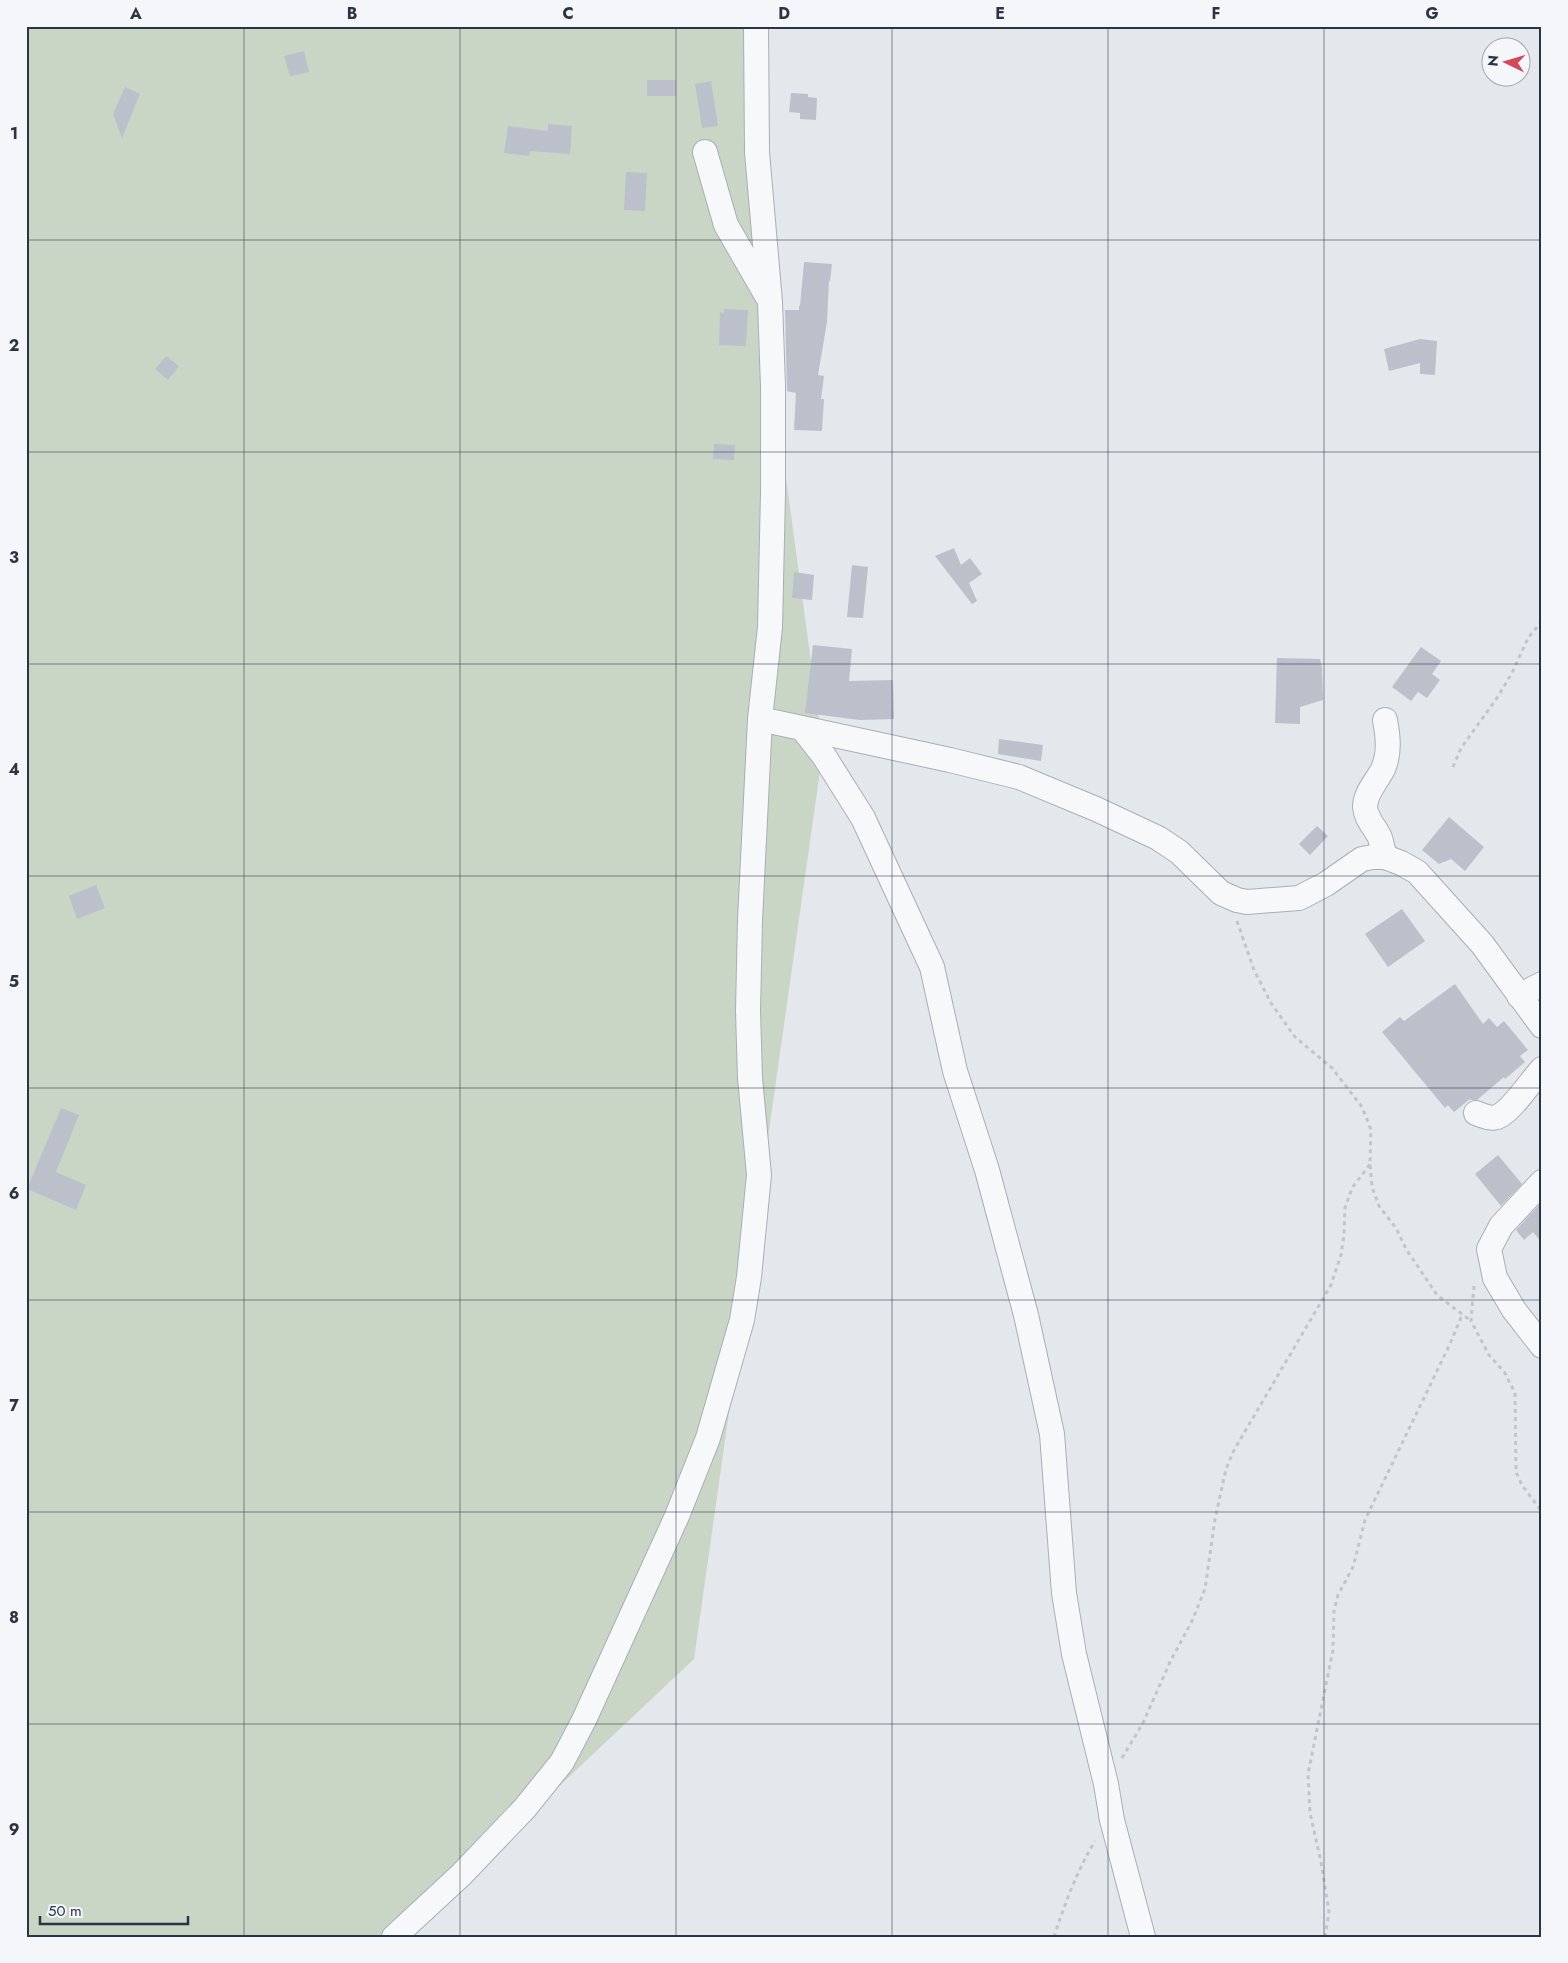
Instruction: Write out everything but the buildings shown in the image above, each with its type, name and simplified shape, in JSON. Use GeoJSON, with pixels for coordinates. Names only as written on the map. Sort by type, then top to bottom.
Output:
{"type":"FeatureCollection","features":[{"type":"Feature","properties":{"kind":"street"},"geometry":{"type":"LineString","coordinates":[[394,1937],[461,1875],[525,1808],[562,1762],[584,1720],[676,1516],[708,1438],[742,1320],[749,1277],[759,1175],[750,1078],[748,1011],[750,920],[760,718],[770,627],[772,551],[773,386],[770,302],[758,152],[756,26]]}},
{"type":"Feature","properties":{"kind":"street"},"geometry":{"type":"LineString","coordinates":[[705,152],[726,225],[770,302]]}},
{"type":"Feature","properties":{"kind":"street"},"geometry":{"type":"LineString","coordinates":[[760,718],[950,760],[1019,778],[1096,809],[1158,838],[1179,852],[1221,893],[1247,902],[1299,898],[1326,884],[1362,859],[1385,857],[1401,863],[1417,872],[1482,944],[1542,1026]]}},
{"type":"Feature","properties":{"kind":"street"},"geometry":{"type":"LineString","coordinates":[[1385,720],[1388,734],[1388,752],[1383,768],[1368,794],[1365,807],[1369,821],[1380,838],[1385,857]]}},
{"type":"Feature","properties":{"kind":"street"},"geometry":{"type":"LineString","coordinates":[[802,728],[824,756],[863,818],[932,967],[955,1071],[987,1170],[1026,1315],[1050,1425],[1064,1593],[1074,1654],[1106,1784],[1112,1820],[1143,1937]]}},
{"type":"Feature","properties":{"kind":"street"},"geometry":{"type":"LineString","coordinates":[[1519,996],[1542,984]]}},
{"type":"Feature","properties":{"kind":"street"},"geometry":{"type":"LineString","coordinates":[[1476,1113],[1489,1118],[1498,1117],[1508,1110],[1542,1069]]}},
{"type":"Feature","properties":{"kind":"street"},"geometry":{"type":"LineString","coordinates":[[1542,1182],[1501,1226],[1489,1249],[1495,1278],[1514,1310],[1542,1346]]}},
{"type":"Feature","properties":{"kind":"path"},"geometry":{"type":"LineString","coordinates":[[1453,767],[1469,734],[1497,698],[1512,673],[1528,638],[1542,621]]}},
{"type":"Feature","properties":{"kind":"path"},"geometry":{"type":"LineString","coordinates":[[1227,896],[1247,946],[1254,970],[1271,1003],[1295,1037],[1332,1068],[1362,1107],[1371,1130],[1370,1164],[1372,1187],[1378,1206],[1396,1228],[1406,1249],[1437,1295],[1471,1321],[1490,1355],[1505,1373],[1515,1393],[1516,1472],[1522,1485],[1542,1512]]}},
{"type":"Feature","properties":{"kind":"path"},"geometry":{"type":"LineString","coordinates":[[1106,1784],[1143,1723],[1170,1662],[1192,1621],[1205,1588],[1215,1518],[1226,1469],[1234,1450],[1331,1285],[1341,1255],[1345,1208],[1352,1188],[1370,1164]]}},
{"type":"Feature","properties":{"kind":"path"},"geometry":{"type":"LineString","coordinates":[[1471,1321],[1474,1282]]}},
{"type":"Feature","properties":{"kind":"path"},"geometry":{"type":"LineString","coordinates":[[1325,1937],[1329,1912],[1322,1862],[1310,1813],[1308,1774],[1332,1650],[1334,1611],[1338,1595],[1352,1567],[1365,1520],[1450,1344],[1462,1315]]}},
{"type":"Feature","properties":{"kind":"path"},"geometry":{"type":"LineString","coordinates":[[1054,1937],[1065,1903],[1079,1870],[1094,1842],[1112,1820]]}},
{"type":"Feature","properties":{"kind":"green space"},"geometry":{"type":"Polygon","coordinates":[[[26,26],[758,26],[764,316],[823,750],[694,1659],[399,1937],[26,1937],[26,26]]]}}]}
